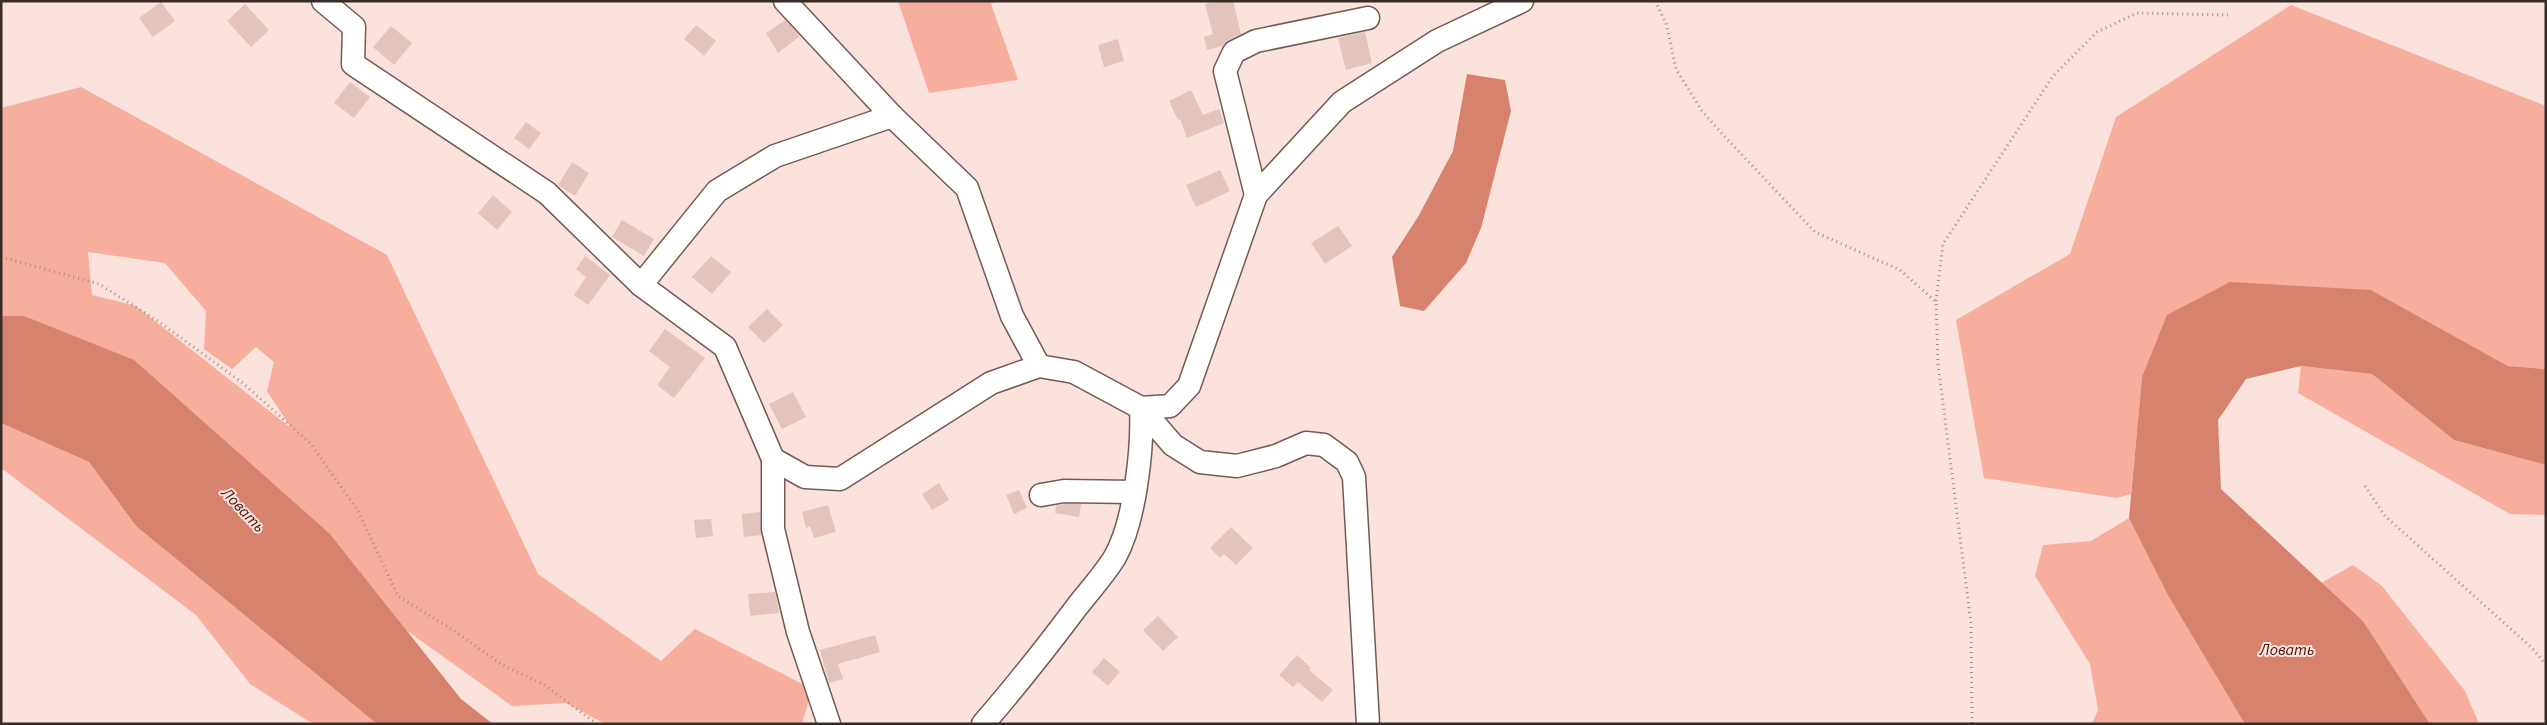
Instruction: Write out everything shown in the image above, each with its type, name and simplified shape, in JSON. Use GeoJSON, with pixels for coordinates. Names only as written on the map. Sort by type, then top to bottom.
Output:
{"type":"FeatureCollection","features":[{"type":"Feature","properties":{"kind":"street"},"geometry":{"type":"LineString","coordinates":[[323,1],[354,27],[353,64],[547,193],[642,285],[725,347],[773,460],[773,529],[798,632],[829,724]]}},
{"type":"Feature","properties":{"kind":"street"},"geometry":{"type":"LineString","coordinates":[[785,1],[892,116],[967,188],[1012,316],[1039,366]]}},
{"type":"Feature","properties":{"kind":"street"},"geometry":{"type":"LineString","coordinates":[[1141,408],[1170,406],[1189,386],[1256,195],[1342,102],[1437,41],[1522,1]]}},
{"type":"Feature","properties":{"kind":"street"},"geometry":{"type":"LineString","coordinates":[[1256,195],[1225,71],[1234,52],[1256,41],[1368,18]]}},
{"type":"Feature","properties":{"kind":"street"},"geometry":{"type":"LineString","coordinates":[[642,285],[717,191],[775,156],[892,116]]}},
{"type":"Feature","properties":{"kind":"street"},"geometry":{"type":"LineString","coordinates":[[773,460],[805,477],[840,479],[992,382],[1039,366],[1074,372],[1141,408],[1172,445],[1200,462],[1237,466],[1276,456],[1306,443],[1324,445],[1347,462],[1354,477],[1368,724]]}},
{"type":"Feature","properties":{"kind":"street"},"geometry":{"type":"LineString","coordinates":[[983,724],[1018,684],[1115,556],[1128,524],[1134,492],[1143,436],[1141,408]]}},
{"type":"Feature","properties":{"kind":"street"},"geometry":{"type":"LineString","coordinates":[[1041,495],[1064,491],[1134,492]]}},
{"type":"Feature","properties":{"kind":"path"},"geometry":{"type":"LineString","coordinates":[[1655,1],[1666,23],[1676,69],[1702,111],[1726,138],[1815,232],[1900,270],[1936,302]]}},
{"type":"Feature","properties":{"kind":"path"},"geometry":{"type":"LineString","coordinates":[[1972,724],[1971,624],[1938,364],[1936,302],[1943,244],[2053,76],[2097,32],[2136,13],[2228,15]]}},
{"type":"Feature","properties":{"kind":"path"},"geometry":{"type":"LineString","coordinates":[[1,257],[100,284],[158,320],[244,384],[311,444],[358,511],[398,596],[453,630],[501,664],[543,684],[597,724]]}},
{"type":"Feature","properties":{"kind":"path"},"geometry":{"type":"LineString","coordinates":[[2366,486],[2385,516],[2532,648],[2546,665]]}},
{"type":"Feature","properties":{"kind":"shaded area"},"geometry":{"type":"Polygon","coordinates":[[[898,1],[997,1],[991,4],[1018,80],[929,93],[898,1]]]}},
{"type":"Feature","properties":{"kind":"shaded area"},"geometry":{"type":"Polygon","coordinates":[[[2291,5],[2546,106],[2546,369],[2508,366],[2371,290],[2142,377],[2131,494],[2117,498],[1984,478],[1956,320],[2070,254],[2116,117],[2291,5]]]}},
{"type":"Feature","properties":{"kind":"shaded area"},"geometry":{"type":"Polygon","coordinates":[[[81,87],[387,255],[538,574],[661,661],[695,629],[812,689],[802,724],[605,724],[566,703],[512,706],[406,630],[330,534],[24,316],[1,316],[1,108],[81,87]],[[88,252],[92,295],[136,306],[291,428],[267,391],[274,362],[256,347],[232,369],[204,349],[206,311],[165,263],[88,252]]]}},
{"type":"Feature","properties":{"kind":"shaded area"},"geometry":{"type":"Polygon","coordinates":[[[2301,366],[2372,374],[2454,440],[2546,465],[2546,515],[2510,514],[2298,393],[2301,366]]]}},
{"type":"Feature","properties":{"kind":"shaded area"},"geometry":{"type":"Polygon","coordinates":[[[1,423],[89,462],[136,526],[377,724],[313,724],[250,684],[196,615],[1,468],[1,423]]]}},
{"type":"Feature","properties":{"kind":"shaded area"},"geometry":{"type":"Polygon","coordinates":[[[2129,518],[2248,724],[2092,724],[2098,710],[2090,664],[2035,576],[2043,545],[2091,541],[2129,518]]]}},
{"type":"Feature","properties":{"kind":"shaded area"},"geometry":{"type":"Polygon","coordinates":[[[2353,565],[2382,586],[2465,691],[2479,724],[2430,724],[2363,621],[2321,583],[2353,565]]]}},
{"type":"Feature","properties":{"kind":"water"},"geometry":{"type":"Polygon","coordinates":[[[1467,74],[1505,80],[1511,111],[1481,228],[1466,263],[1424,311],[1400,306],[1392,257],[1418,217],[1453,151],[1467,74]]]}},
{"type":"Feature","properties":{"kind":"water","name":"Ловать"},"geometry":{"type":"Polygon","coordinates":[[[2230,282],[2371,290],[2508,366],[2546,369],[2546,465],[2454,440],[2372,374],[2301,366],[2246,379],[2218,420],[2221,489],[2363,621],[2430,724],[2245,724],[2168,595],[2129,518],[2142,377],[2167,315],[2230,282]]]}},
{"type":"Feature","properties":{"kind":"water","name":"Ловать"},"geometry":{"type":"Polygon","coordinates":[[[1,316],[24,316],[134,360],[330,534],[461,699],[493,724],[377,724],[136,526],[89,462],[1,423],[1,316]]]}},
{"type":"Feature","properties":{"kind":"building"},"geometry":{"type":"Polygon","coordinates":[[[1215,1],[1233,1],[1241,34],[1228,40],[1222,46],[1207,50],[1204,37],[1213,34],[1205,4],[1215,1]]]}},
{"type":"Feature","properties":{"kind":"building"},"geometry":{"type":"Polygon","coordinates":[[[161,2],[175,21],[153,37],[139,18],[161,2]]]}},
{"type":"Feature","properties":{"kind":"building"},"geometry":{"type":"Polygon","coordinates":[[[245,4],[269,30],[251,47],[227,21],[245,4]]]}},
{"type":"Feature","properties":{"kind":"building"},"geometry":{"type":"Polygon","coordinates":[[[785,20],[800,36],[778,53],[766,33],[785,20]]]}},
{"type":"Feature","properties":{"kind":"building"},"geometry":{"type":"Polygon","coordinates":[[[696,25],[716,41],[704,56],[684,39],[696,25]]]}},
{"type":"Feature","properties":{"kind":"building"},"geometry":{"type":"Polygon","coordinates":[[[391,26],[412,43],[394,65],[373,47],[391,26]]]}},
{"type":"Feature","properties":{"kind":"building"},"geometry":{"type":"Polygon","coordinates":[[[1365,32],[1372,63],[1346,70],[1338,38],[1365,32]]]}},
{"type":"Feature","properties":{"kind":"building"},"geometry":{"type":"Polygon","coordinates":[[[1118,39],[1124,61],[1104,67],[1098,45],[1118,39]]]}},
{"type":"Feature","properties":{"kind":"building"},"geometry":{"type":"Polygon","coordinates":[[[350,82],[370,97],[354,118],[334,103],[350,82]]]}},
{"type":"Feature","properties":{"kind":"building"},"geometry":{"type":"Polygon","coordinates":[[[1191,90],[1203,115],[1219,109],[1224,123],[1187,138],[1180,119],[1178,120],[1169,101],[1191,90]]]}},
{"type":"Feature","properties":{"kind":"building"},"geometry":{"type":"Polygon","coordinates":[[[526,122],[541,133],[529,149],[514,138],[526,122]]]}},
{"type":"Feature","properties":{"kind":"building"},"geometry":{"type":"Polygon","coordinates":[[[572,162],[589,173],[575,196],[558,185],[572,162]]]}},
{"type":"Feature","properties":{"kind":"building"},"geometry":{"type":"Polygon","coordinates":[[[1220,170],[1230,191],[1196,207],[1186,185],[1220,170]]]}},
{"type":"Feature","properties":{"kind":"building"},"geometry":{"type":"Polygon","coordinates":[[[493,195],[512,212],[497,230],[478,213],[493,195]]]}},
{"type":"Feature","properties":{"kind":"building"},"geometry":{"type":"Polygon","coordinates":[[[622,220],[654,239],[644,256],[612,237],[622,220]]]}},
{"type":"Feature","properties":{"kind":"building"},"geometry":{"type":"Polygon","coordinates":[[[1338,226],[1352,246],[1325,264],[1311,243],[1338,226]]]}},
{"type":"Feature","properties":{"kind":"building"},"geometry":{"type":"Polygon","coordinates":[[[585,256],[610,275],[588,305],[574,295],[586,277],[576,269],[585,256]]]}},
{"type":"Feature","properties":{"kind":"building"},"geometry":{"type":"Polygon","coordinates":[[[711,256],[731,272],[712,294],[692,277],[711,256]]]}},
{"type":"Feature","properties":{"kind":"building"},"geometry":{"type":"Polygon","coordinates":[[[767,309],[783,325],[764,343],[748,327],[767,309]]]}},
{"type":"Feature","properties":{"kind":"building"},"geometry":{"type":"Polygon","coordinates":[[[665,329],[705,358],[674,398],[657,385],[670,367],[649,351],[665,329]]]}},
{"type":"Feature","properties":{"kind":"building"},"geometry":{"type":"Polygon","coordinates":[[[793,392],[806,417],[782,429],[769,404],[793,392]]]}},
{"type":"Feature","properties":{"kind":"building"},"geometry":{"type":"Polygon","coordinates":[[[939,483],[949,500],[932,510],[922,494],[939,483]]]}},
{"type":"Feature","properties":{"kind":"building"},"geometry":{"type":"Polygon","coordinates":[[[1019,490],[1027,508],[1014,514],[1006,495],[1019,490]]]}},
{"type":"Feature","properties":{"kind":"building"},"geometry":{"type":"Polygon","coordinates":[[[1081,504],[1079,517],[1055,513],[1056,506],[1081,504]]]}},
{"type":"Feature","properties":{"kind":"building"},"geometry":{"type":"Polygon","coordinates":[[[828,505],[836,532],[814,538],[810,526],[806,528],[802,512],[828,505]]]}},
{"type":"Feature","properties":{"kind":"building"},"geometry":{"type":"Polygon","coordinates":[[[760,512],[761,535],[744,537],[742,514],[760,512]]]}},
{"type":"Feature","properties":{"kind":"building"},"geometry":{"type":"Polygon","coordinates":[[[711,519],[713,536],[696,538],[694,520],[711,519]]]}},
{"type":"Feature","properties":{"kind":"building"},"geometry":{"type":"Polygon","coordinates":[[[1231,527],[1253,548],[1236,565],[1224,554],[1220,558],[1210,548],[1231,527]]]}},
{"type":"Feature","properties":{"kind":"building"},"geometry":{"type":"Polygon","coordinates":[[[775,592],[779,613],[750,616],[748,594],[775,592]]]}},
{"type":"Feature","properties":{"kind":"building"},"geometry":{"type":"Polygon","coordinates":[[[1158,616],[1178,637],[1163,651],[1143,630],[1158,616]]]}},
{"type":"Feature","properties":{"kind":"building"},"geometry":{"type":"Polygon","coordinates":[[[875,635],[880,652],[838,664],[843,679],[829,683],[820,650],[875,635]]]}},
{"type":"Feature","properties":{"kind":"building"},"geometry":{"type":"Polygon","coordinates":[[[1297,655],[1311,668],[1309,670],[1333,690],[1322,702],[1298,682],[1293,687],[1279,675],[1297,655]]]}},
{"type":"Feature","properties":{"kind":"building"},"geometry":{"type":"Polygon","coordinates":[[[1104,658],[1120,672],[1108,686],[1092,672],[1104,658]]]}}]}
